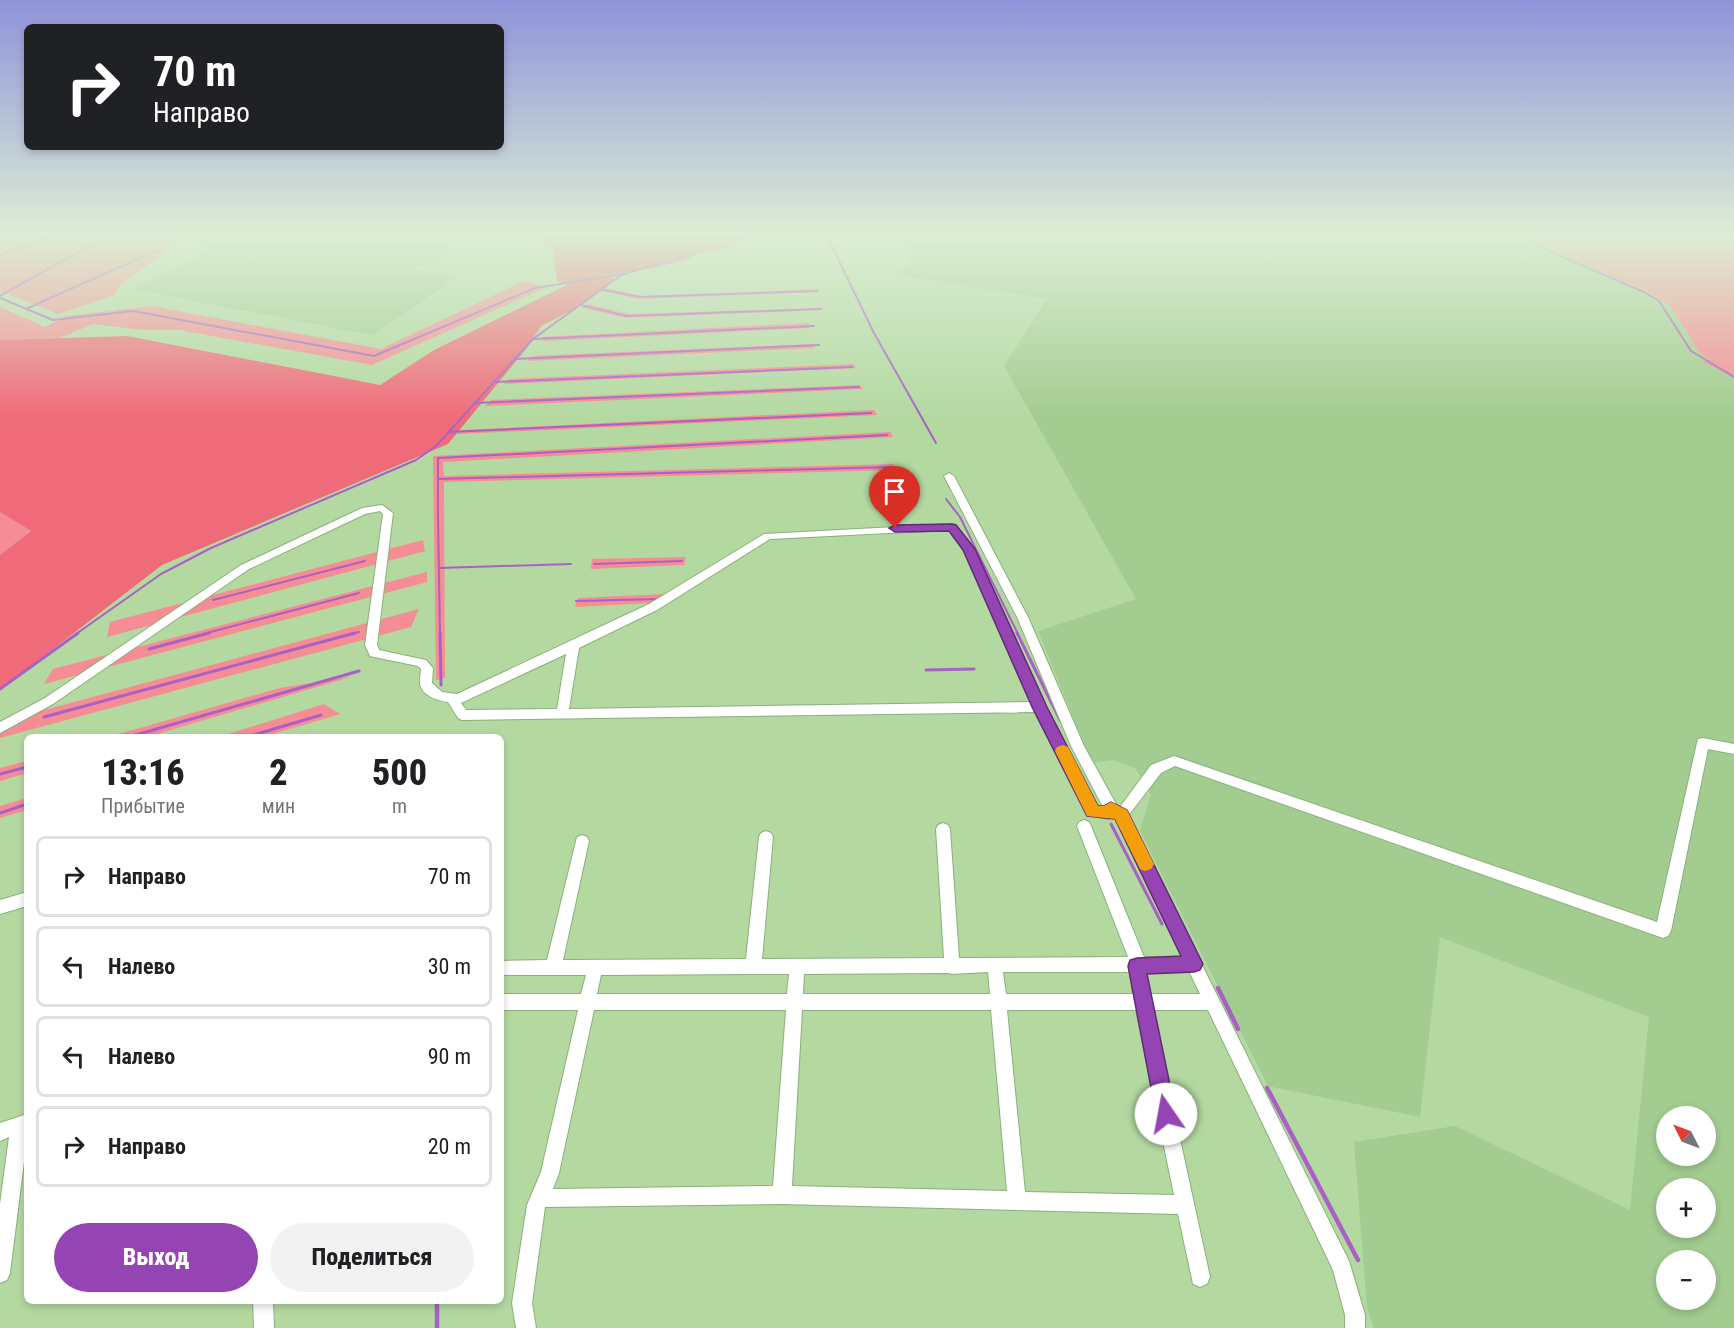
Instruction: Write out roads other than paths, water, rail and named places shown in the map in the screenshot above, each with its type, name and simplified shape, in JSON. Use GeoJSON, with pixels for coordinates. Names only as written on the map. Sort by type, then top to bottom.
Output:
{"type":"FeatureCollection","features":[{"type":"Feature","properties":{"kind":"street"},"geometry":{"type":"LineString","coordinates":[[949,476],[1032,638],[1065,720],[1094,782],[1116,811],[1194,964],[1210,1002],[1342,1268],[1355,1315],[1355,1328]]}},
{"type":"Feature","properties":{"kind":"street"},"geometry":{"type":"LineString","coordinates":[[0,728],[49,701],[245,567],[363,511],[382,508],[388,513],[371,645],[374,653],[422,663],[428,668],[426,685],[439,696],[458,699]]}},
{"type":"Feature","properties":{"kind":"street"},"geometry":{"type":"LineString","coordinates":[[1040,707],[462,715],[454,701],[653,607],[768,536],[952,527],[969,549],[1040,707],[1093,812],[1116,811],[1156,769],[1174,761],[1663,931],[1703,743],[1734,748]]}},
{"type":"Feature","properties":{"kind":"street"},"geometry":{"type":"LineString","coordinates":[[562,715],[573,646]]}},
{"type":"Feature","properties":{"kind":"street"},"geometry":{"type":"LineString","coordinates":[[1084,826],[1136,955],[1143,1001],[1200,1277]]}},
{"type":"Feature","properties":{"kind":"street"},"geometry":{"type":"LineString","coordinates":[[943,829],[952,967]]}},
{"type":"Feature","properties":{"kind":"street"},"geometry":{"type":"LineString","coordinates":[[753,968],[766,837]]}},
{"type":"Feature","properties":{"kind":"street"},"geometry":{"type":"LineString","coordinates":[[553,968],[582,841]]}},
{"type":"Feature","properties":{"kind":"street"},"geometry":{"type":"LineString","coordinates":[[0,907],[24,899]]}},
{"type":"Feature","properties":{"kind":"street"},"geometry":{"type":"LineString","coordinates":[[504,968],[1194,964]]}},
{"type":"Feature","properties":{"kind":"street"},"geometry":{"type":"LineString","coordinates":[[995,966],[1017,1201]]}},
{"type":"Feature","properties":{"kind":"street"},"geometry":{"type":"LineString","coordinates":[[526,1328],[522,1303],[536,1205],[550,1173],[595,968]]}},
{"type":"Feature","properties":{"kind":"street"},"geometry":{"type":"LineString","coordinates":[[782,1195],[797,968]]}},
{"type":"Feature","properties":{"kind":"street"},"geometry":{"type":"LineString","coordinates":[[504,1002],[586,1004],[1210,1002]]}},
{"type":"Feature","properties":{"kind":"street"},"geometry":{"type":"LineString","coordinates":[[0,1132],[24,1123],[0,1273]]}},
{"type":"Feature","properties":{"kind":"street"},"geometry":{"type":"LineString","coordinates":[[539,1198],[782,1195],[1185,1205]]}},
{"type":"Feature","properties":{"kind":"street"},"geometry":{"type":"LineString","coordinates":[[263,1304],[264,1328]]}},
{"type":"Feature","properties":{"kind":"waterway"},"geometry":{"type":"LineString","coordinates":[[0,296],[4,294]]}},
{"type":"Feature","properties":{"kind":"waterway"},"geometry":{"type":"LineString","coordinates":[[28,308],[59,294]]}},
{"type":"Feature","properties":{"kind":"waterway"},"geometry":{"type":"LineString","coordinates":[[0,298],[53,320],[133,311],[374,356],[521,294]]}},
{"type":"Feature","properties":{"kind":"waterway"},"geometry":{"type":"LineString","coordinates":[[449,432],[533,339],[595,294]]}},
{"type":"Feature","properties":{"kind":"waterway"},"geometry":{"type":"LineString","coordinates":[[624,294],[640,297],[729,294]]}},
{"type":"Feature","properties":{"kind":"waterway"},"geometry":{"type":"LineString","coordinates":[[855,294],[874,333],[936,443]]}},
{"type":"Feature","properties":{"kind":"waterway"},"geometry":{"type":"LineString","coordinates":[[1647,294],[1659,301],[1691,351],[1734,377]]}},
{"type":"Feature","properties":{"kind":"waterway"},"geometry":{"type":"LineString","coordinates":[[581,305],[627,316],[821,309]]}},
{"type":"Feature","properties":{"kind":"waterway"},"geometry":{"type":"LineString","coordinates":[[534,339],[814,326]]}},
{"type":"Feature","properties":{"kind":"waterway"},"geometry":{"type":"LineString","coordinates":[[515,359],[819,345]]}},
{"type":"Feature","properties":{"kind":"waterway"},"geometry":{"type":"LineString","coordinates":[[495,382],[852,367]]}},
{"type":"Feature","properties":{"kind":"waterway"},"geometry":{"type":"LineString","coordinates":[[475,403],[859,387]]}},
{"type":"Feature","properties":{"kind":"waterway"},"geometry":{"type":"LineString","coordinates":[[449,432],[871,413]]}},
{"type":"Feature","properties":{"kind":"waterway"},"geometry":{"type":"LineString","coordinates":[[76,634],[161,574],[211,548],[416,460],[436,446],[449,432]]}},
{"type":"Feature","properties":{"kind":"waterway"},"geometry":{"type":"LineString","coordinates":[[438,479],[438,458],[887,435]]}},
{"type":"Feature","properties":{"kind":"waterway"},"geometry":{"type":"LineString","coordinates":[[438,479],[891,467]]}},
{"type":"Feature","properties":{"kind":"waterway"},"geometry":{"type":"LineString","coordinates":[[438,479],[440,634]]}},
{"type":"Feature","properties":{"kind":"waterway"},"geometry":{"type":"LineString","coordinates":[[946,499],[960,517],[1018,634]]}},
{"type":"Feature","properties":{"kind":"waterway"},"geometry":{"type":"LineString","coordinates":[[213,600],[365,561]]}},
{"type":"Feature","properties":{"kind":"waterway"},"geometry":{"type":"LineString","coordinates":[[594,564],[682,561]]}},
{"type":"Feature","properties":{"kind":"waterway"},"geometry":{"type":"LineString","coordinates":[[439,568],[571,564]]}},
{"type":"Feature","properties":{"kind":"waterway"},"geometry":{"type":"LineString","coordinates":[[203,634],[359,593]]}},
{"type":"Feature","properties":{"kind":"waterway"},"geometry":{"type":"LineString","coordinates":[[576,601],[661,599]]}},
{"type":"Feature","properties":{"kind":"waterway"},"geometry":{"type":"LineString","coordinates":[[350,634],[359,632]]}},
{"type":"Feature","properties":{"kind":"waterway"},"geometry":{"type":"LineString","coordinates":[[0,689],[78,633]]}},
{"type":"Feature","properties":{"kind":"waterway"},"geometry":{"type":"LineString","coordinates":[[149,649],[209,633]]}},
{"type":"Feature","properties":{"kind":"waterway"},"geometry":{"type":"LineString","coordinates":[[44,717],[355,633]]}},
{"type":"Feature","properties":{"kind":"waterway"},"geometry":{"type":"LineString","coordinates":[[440,633],[441,685]]}},
{"type":"Feature","properties":{"kind":"waterway"},"geometry":{"type":"LineString","coordinates":[[1017,633],[1060,720]]}},
{"type":"Feature","properties":{"kind":"waterway"},"geometry":{"type":"LineString","coordinates":[[926,670],[974,669]]}},
{"type":"Feature","properties":{"kind":"waterway"},"geometry":{"type":"LineString","coordinates":[[139,734],[359,671]]}},
{"type":"Feature","properties":{"kind":"waterway"},"geometry":{"type":"LineString","coordinates":[[257,734],[321,715]]}},
{"type":"Feature","properties":{"kind":"waterway"},"geometry":{"type":"LineString","coordinates":[[0,774],[24,768]]}},
{"type":"Feature","properties":{"kind":"waterway"},"geometry":{"type":"LineString","coordinates":[[0,813],[24,805]]}},
{"type":"Feature","properties":{"kind":"waterway"},"geometry":{"type":"LineString","coordinates":[[1111,824],[1162,924]]}},
{"type":"Feature","properties":{"kind":"waterway"},"geometry":{"type":"LineString","coordinates":[[1218,988],[1238,1029]]}},
{"type":"Feature","properties":{"kind":"waterway"},"geometry":{"type":"LineString","coordinates":[[1267,1088],[1358,1260]]}},
{"type":"Feature","properties":{"kind":"waterway"},"geometry":{"type":"LineString","coordinates":[[437,1304],[437,1328]]}}]}
